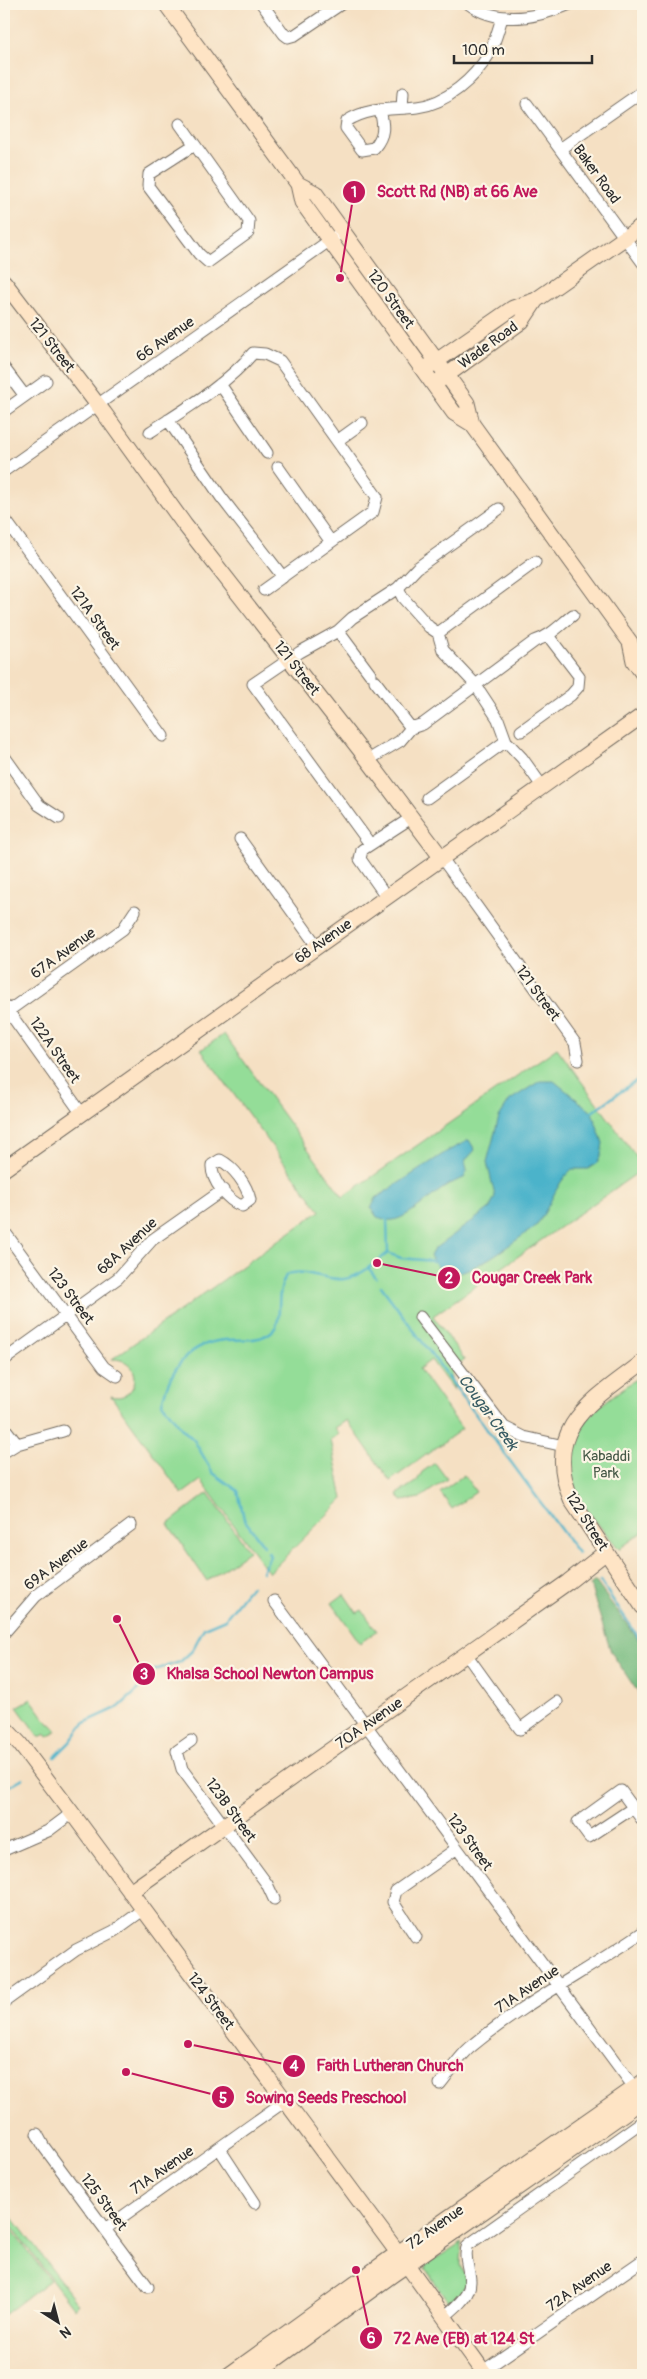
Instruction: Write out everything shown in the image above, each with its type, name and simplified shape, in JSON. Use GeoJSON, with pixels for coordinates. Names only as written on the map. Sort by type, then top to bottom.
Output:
{"type":"FeatureCollection","features":[{"type":"Feature","properties":{"kind":"street","name":"120 Street"},"geometry":{"type":"LineString","coordinates":[[166,4],[298,184],[302,202],[454,413],[472,424],[637,646],[634,661],[643,674]]}},
{"type":"Feature","properties":{"kind":"street"},"geometry":{"type":"LineString","coordinates":[[262,4],[288,37],[295,35],[340,4]]}},
{"type":"Feature","properties":{"kind":"street"},"geometry":{"type":"LineString","coordinates":[[469,4],[502,18],[534,17],[570,4]]}},
{"type":"Feature","properties":{"kind":"street"},"geometry":{"type":"LineString","coordinates":[[380,110],[420,107],[440,99],[474,76],[489,54],[502,18]]}},
{"type":"Feature","properties":{"kind":"street"},"geometry":{"type":"LineString","coordinates":[[560,149],[643,91]]}},
{"type":"Feature","properties":{"kind":"street"},"geometry":{"type":"LineString","coordinates":[[402,108],[403,92]]}},
{"type":"Feature","properties":{"kind":"street","name":"Baker Road"},"geometry":{"type":"LineString","coordinates":[[527,104],[643,263]]}},
{"type":"Feature","properties":{"kind":"street"},"geometry":{"type":"LineString","coordinates":[[180,124],[249,221],[248,233],[208,262],[199,254],[148,186],[149,174],[194,145]]}},
{"type":"Feature","properties":{"kind":"street","name":"120 Street"},"geometry":{"type":"LineString","coordinates":[[298,184],[315,193],[343,231],[467,403],[472,424]]}},
{"type":"Feature","properties":{"kind":"street","name":"Wade Road"},"geometry":{"type":"LineString","coordinates":[[423,370],[513,308],[536,300],[643,225]]}},
{"type":"Feature","properties":{"kind":"street","name":"66 Avenue"},"geometry":{"type":"LineString","coordinates":[[4,472],[343,231]]}},
{"type":"Feature","properties":{"kind":"street","name":"121 Street"},"geometry":{"type":"LineString","coordinates":[[4,282],[98,405],[184,524],[290,658],[441,857],[575,1044],[578,1060]]}},
{"type":"Feature","properties":{"kind":"street","name":"Wade Road"},"geometry":{"type":"LineString","coordinates":[[434,384],[522,321],[536,300]]}},
{"type":"Feature","properties":{"kind":"street"},"geometry":{"type":"LineString","coordinates":[[150,432],[220,384],[243,365],[252,353],[265,354],[280,361],[377,497],[373,512],[264,590]]}},
{"type":"Feature","properties":{"kind":"street"},"geometry":{"type":"LineString","coordinates":[[4,368],[26,396]]}},
{"type":"Feature","properties":{"kind":"street"},"geometry":{"type":"LineString","coordinates":[[4,411],[46,381]]}},
{"type":"Feature","properties":{"kind":"street"},"geometry":{"type":"LineString","coordinates":[[220,384],[267,453]]}},
{"type":"Feature","properties":{"kind":"street"},"geometry":{"type":"LineString","coordinates":[[168,420],[221,497],[283,577]]}},
{"type":"Feature","properties":{"kind":"street"},"geometry":{"type":"LineString","coordinates":[[336,441],[362,423]]}},
{"type":"Feature","properties":{"kind":"street"},"geometry":{"type":"LineString","coordinates":[[278,466],[331,542]]}},
{"type":"Feature","properties":{"kind":"street"},"geometry":{"type":"LineString","coordinates":[[370,844],[253,684],[290,658],[338,631],[352,618],[398,588],[418,568],[499,509]]}},
{"type":"Feature","properties":{"kind":"street","name":"121A Street"},"geometry":{"type":"LineString","coordinates":[[4,518],[163,736]]}},
{"type":"Feature","properties":{"kind":"street"},"geometry":{"type":"LineString","coordinates":[[438,633],[535,562]]}},
{"type":"Feature","properties":{"kind":"street"},"geometry":{"type":"LineString","coordinates":[[398,588],[403,598],[429,627],[438,633],[444,650],[475,684],[498,719],[506,741],[522,758],[542,786]]}},
{"type":"Feature","properties":{"kind":"street"},"geometry":{"type":"LineString","coordinates":[[368,760],[400,742],[411,728],[423,724],[535,641],[549,637],[555,629],[573,615]]}},
{"type":"Feature","properties":{"kind":"street"},"geometry":{"type":"LineString","coordinates":[[338,631],[411,728]]}},
{"type":"Feature","properties":{"kind":"street"},"geometry":{"type":"LineString","coordinates":[[521,731],[571,695],[578,687],[579,676],[549,637]]}},
{"type":"Feature","properties":{"kind":"street","name":"68 Avenue"},"geometry":{"type":"LineString","coordinates":[[4,1169],[643,715]]}},
{"type":"Feature","properties":{"kind":"street"},"geometry":{"type":"LineString","coordinates":[[426,798],[506,741]]}},
{"type":"Feature","properties":{"kind":"street"},"geometry":{"type":"LineString","coordinates":[[4,756],[39,805],[59,818]]}},
{"type":"Feature","properties":{"kind":"street"},"geometry":{"type":"LineString","coordinates":[[386,896],[360,859],[362,850],[411,818]]}},
{"type":"Feature","properties":{"kind":"street"},"geometry":{"type":"LineString","coordinates":[[240,838],[317,946]]}},
{"type":"Feature","properties":{"kind":"street","name":"67A Avenue"},"geometry":{"type":"LineString","coordinates":[[5,1010],[123,929],[135,911]]}},
{"type":"Feature","properties":{"kind":"street","name":"122A Street"},"geometry":{"type":"LineString","coordinates":[[5,1010],[82,1114]]}},
{"type":"Feature","properties":{"kind":"street","name":"68A Avenue"},"geometry":{"type":"LineString","coordinates":[[4,1360],[118,1278],[152,1240],[223,1190]]}},
{"type":"Feature","properties":{"kind":"street","name":"123 Street"},"geometry":{"type":"LineString","coordinates":[[4,1231],[104,1367],[117,1376]]}},
{"type":"Feature","properties":{"kind":"street"},"geometry":{"type":"LineString","coordinates":[[420,1317],[504,1427],[524,1437],[564,1446],[577,1416],[590,1402],[643,1362]]}},
{"type":"Feature","properties":{"kind":"street"},"geometry":{"type":"LineString","coordinates":[[4,1427],[17,1444]]}},
{"type":"Feature","properties":{"kind":"street"},"geometry":{"type":"LineString","coordinates":[[4,1452],[17,1444],[63,1431]]}},
{"type":"Feature","properties":{"kind":"street","name":"122 Street"},"geometry":{"type":"LineString","coordinates":[[564,1446],[563,1462],[566,1486],[572,1501],[643,1607]]}},
{"type":"Feature","properties":{"kind":"street","name":"69A Avenue"},"geometry":{"type":"LineString","coordinates":[[4,1633],[36,1596],[131,1525]]}},
{"type":"Feature","properties":{"kind":"street","name":"70A Avenue"},"geometry":{"type":"LineString","coordinates":[[130,1892],[568,1582],[606,1552]]}},
{"type":"Feature","properties":{"kind":"street","name":"123 Street"},"geometry":{"type":"LineString","coordinates":[[274,1601],[557,1986],[641,2092]]}},
{"type":"Feature","properties":{"kind":"street"},"geometry":{"type":"LineString","coordinates":[[466,1654],[520,1729],[557,1702]]}},
{"type":"Feature","properties":{"kind":"street"},"geometry":{"type":"LineString","coordinates":[[4,1717],[15,1731],[20,1744]]}},
{"type":"Feature","properties":{"kind":"street","name":"124 Street"},"geometry":{"type":"LineString","coordinates":[[4,1727],[20,1744],[72,1813],[402,2259],[484,2373]]}},
{"type":"Feature","properties":{"kind":"street","name":"123B Street"},"geometry":{"type":"LineString","coordinates":[[191,1741],[177,1751],[182,1769],[267,1884],[274,1899]]}},
{"type":"Feature","properties":{"kind":"street"},"geometry":{"type":"LineString","coordinates":[[633,1808],[589,1837],[578,1822],[620,1791],[643,1821]]}},
{"type":"Feature","properties":{"kind":"street"},"geometry":{"type":"LineString","coordinates":[[4,1850],[48,1831],[72,1813]]}},
{"type":"Feature","properties":{"kind":"street"},"geometry":{"type":"LineString","coordinates":[[416,1937],[393,1902],[396,1891],[456,1849]]}},
{"type":"Feature","properties":{"kind":"street"},"geometry":{"type":"LineString","coordinates":[[4,2002],[76,1950],[114,1931],[143,1910]]}},
{"type":"Feature","properties":{"kind":"street","name":"71A Avenue"},"geometry":{"type":"LineString","coordinates":[[440,2084],[470,2047],[557,1986],[616,1952],[643,1932]]}},
{"type":"Feature","properties":{"kind":"street","name":"72 Avenue"},"geometry":{"type":"LineString","coordinates":[[229,2375],[402,2259],[641,2092]]}},
{"type":"Feature","properties":{"kind":"street","name":"71A Avenue"},"geometry":{"type":"LineString","coordinates":[[105,2229],[285,2101]]}},
{"type":"Feature","properties":{"kind":"street"},"geometry":{"type":"LineString","coordinates":[[444,2317],[468,2292],[470,2287],[465,2251],[468,2244],[643,2121]]}},
{"type":"Feature","properties":{"kind":"street","name":"125 Street"},"geometry":{"type":"LineString","coordinates":[[37,2134],[44,2147],[148,2288]]}},
{"type":"Feature","properties":{"kind":"street"},"geometry":{"type":"LineString","coordinates":[[219,2148],[255,2203]]}},
{"type":"Feature","properties":{"kind":"street","name":"72 Avenue"},"geometry":{"type":"LineString","coordinates":[[254,2375],[402,2259]]}},
{"type":"Feature","properties":{"kind":"street","name":"72A Avenue"},"geometry":{"type":"LineString","coordinates":[[484,2373],[643,2260]]}},
{"type":"Feature","properties":{"kind":"green space"},"geometry":{"type":"Polygon","coordinates":[[[224,1034],[343,1197],[557,1048],[643,1166],[643,1169],[433,1316],[465,1360],[457,1365],[452,1372],[451,1381],[454,1391],[431,1360],[419,1369],[462,1429],[390,1481],[347,1420],[335,1428],[339,1434],[331,1440],[343,1499],[269,1573],[201,1480],[182,1494],[111,1396],[120,1397],[127,1394],[135,1380],[130,1366],[123,1361],[112,1359],[320,1211],[201,1050],[224,1034]]]}},
{"type":"Feature","properties":{"kind":"green space","name":"Kabaddi Park"},"geometry":{"type":"Polygon","coordinates":[[[643,1374],[643,1532],[619,1549],[591,1516],[574,1491],[569,1472],[571,1449],[576,1435],[594,1412],[643,1374]]]}},
{"type":"Feature","properties":{"kind":"green space"},"geometry":{"type":"Polygon","coordinates":[[[435,1463],[447,1479],[420,1498],[402,1501],[397,1494],[417,1481],[422,1472],[435,1463]]]}},
{"type":"Feature","properties":{"kind":"green space"},"geometry":{"type":"Polygon","coordinates":[[[464,1475],[476,1492],[452,1509],[440,1492],[464,1475]]]}},
{"type":"Feature","properties":{"kind":"green space"},"geometry":{"type":"Polygon","coordinates":[[[208,1493],[249,1551],[207,1581],[168,1524],[208,1493]]]}},
{"type":"Feature","properties":{"kind":"green space"},"geometry":{"type":"Polygon","coordinates":[[[595,1581],[643,1646],[643,1700],[611,1652],[590,1585],[595,1581]]]}},
{"type":"Feature","properties":{"kind":"green space"},"geometry":{"type":"Polygon","coordinates":[[[344,1594],[357,1613],[362,1610],[377,1631],[360,1643],[332,1603],[344,1594]]]}},
{"type":"Feature","properties":{"kind":"green space"},"geometry":{"type":"Polygon","coordinates":[[[31,1699],[49,1724],[57,1731],[48,1737],[46,1734],[39,1737],[17,1707],[31,1699]]]}},
{"type":"Feature","properties":{"kind":"green space"},"geometry":{"type":"Polygon","coordinates":[[[4,2206],[78,2304],[74,2309],[11,2226],[4,2222],[4,2206]]]}},
{"type":"Feature","properties":{"kind":"green space"},"geometry":{"type":"Polygon","coordinates":[[[10,2228],[50,2280],[4,2315],[4,2230],[10,2228]]]}},
{"type":"Feature","properties":{"kind":"green space"},"geometry":{"type":"Polygon","coordinates":[[[462,2242],[461,2265],[467,2281],[463,2291],[449,2303],[425,2268],[426,2265],[462,2242]]]}},
{"type":"Feature","properties":{"kind":"water"},"geometry":{"type":"Polygon","coordinates":[[[540,1081],[554,1081],[592,1112],[603,1143],[601,1155],[597,1163],[588,1169],[572,1169],[566,1175],[534,1228],[478,1265],[466,1270],[443,1274],[430,1256],[434,1249],[490,1208],[495,1196],[487,1162],[499,1117],[510,1100],[540,1081]]]}},
{"type":"Feature","properties":{"kind":"water"},"geometry":{"type":"Polygon","coordinates":[[[469,1140],[475,1150],[465,1161],[467,1171],[464,1178],[445,1187],[401,1218],[387,1220],[377,1217],[371,1208],[376,1198],[446,1152],[469,1140]]]}},
{"type":"Feature","properties":{"kind":"waterway","name":"Cougar Creek"},"geometry":{"type":"LineString","coordinates":[[592,1112],[643,1076]]}},
{"type":"Feature","properties":{"kind":"waterway","name":"Cougar Creek"},"geometry":{"type":"LineString","coordinates":[[264,1546],[244,1519],[238,1491],[213,1473],[194,1440],[182,1429],[162,1403],[165,1391],[176,1369],[183,1360],[201,1346],[225,1340],[258,1338],[270,1333],[277,1324],[280,1291],[286,1275],[307,1273],[344,1279],[362,1272],[378,1261],[388,1253],[387,1219]]}},
{"type":"Feature","properties":{"kind":"waterway","name":"Cougar Creek"},"geometry":{"type":"LineString","coordinates":[[388,1253],[401,1258],[433,1261]]}},
{"type":"Feature","properties":{"kind":"waterway","name":"Cougar Creek"},"geometry":{"type":"LineString","coordinates":[[368,1267],[376,1278]]}},
{"type":"Feature","properties":{"kind":"waterway","name":"Cougar Creek"},"geometry":{"type":"LineString","coordinates":[[381,1286],[578,1553]]}},
{"type":"Feature","properties":{"kind":"waterway","name":"Cougar Creek"},"geometry":{"type":"LineString","coordinates":[[262,1572],[270,1556],[268,1552]]}},
{"type":"Feature","properties":{"kind":"waterway","name":"Cougar Creek"},"geometry":{"type":"LineString","coordinates":[[600,1581],[643,1644]]}},
{"type":"Feature","properties":{"kind":"waterway","name":"Cougar Creek"},"geometry":{"type":"LineString","coordinates":[[55,1757],[70,1742],[84,1723],[119,1707],[148,1681],[155,1670],[180,1662],[192,1651],[204,1628],[225,1619],[251,1586]]}},
{"type":"Feature","properties":{"kind":"waterway","name":"Cougar Creek"},"geometry":{"type":"LineString","coordinates":[[4,1789],[23,1778]]}},
{"type":"Feature","properties":{"kind":"place","name":"Scott Rd (NB) at 66 Ave"},"geometry":{"type":"Point","coordinates":[340,278]}},
{"type":"Feature","properties":{"kind":"place","name":"Cougar Creek Park"},"geometry":{"type":"Point","coordinates":[377,1263]}},
{"type":"Feature","properties":{"kind":"place","name":"Khalsa School Newton Campus"},"geometry":{"type":"Point","coordinates":[117,1619]}},
{"type":"Feature","properties":{"kind":"place","name":"Faith Lutheran Church"},"geometry":{"type":"Point","coordinates":[188,2044]}},
{"type":"Feature","properties":{"kind":"place","name":"Sowing Seeds Preschool"},"geometry":{"type":"Point","coordinates":[126,2072]}},
{"type":"Feature","properties":{"kind":"place","name":"72 Ave (EB) at 124 St"},"geometry":{"type":"Point","coordinates":[356,2270]}}]}
